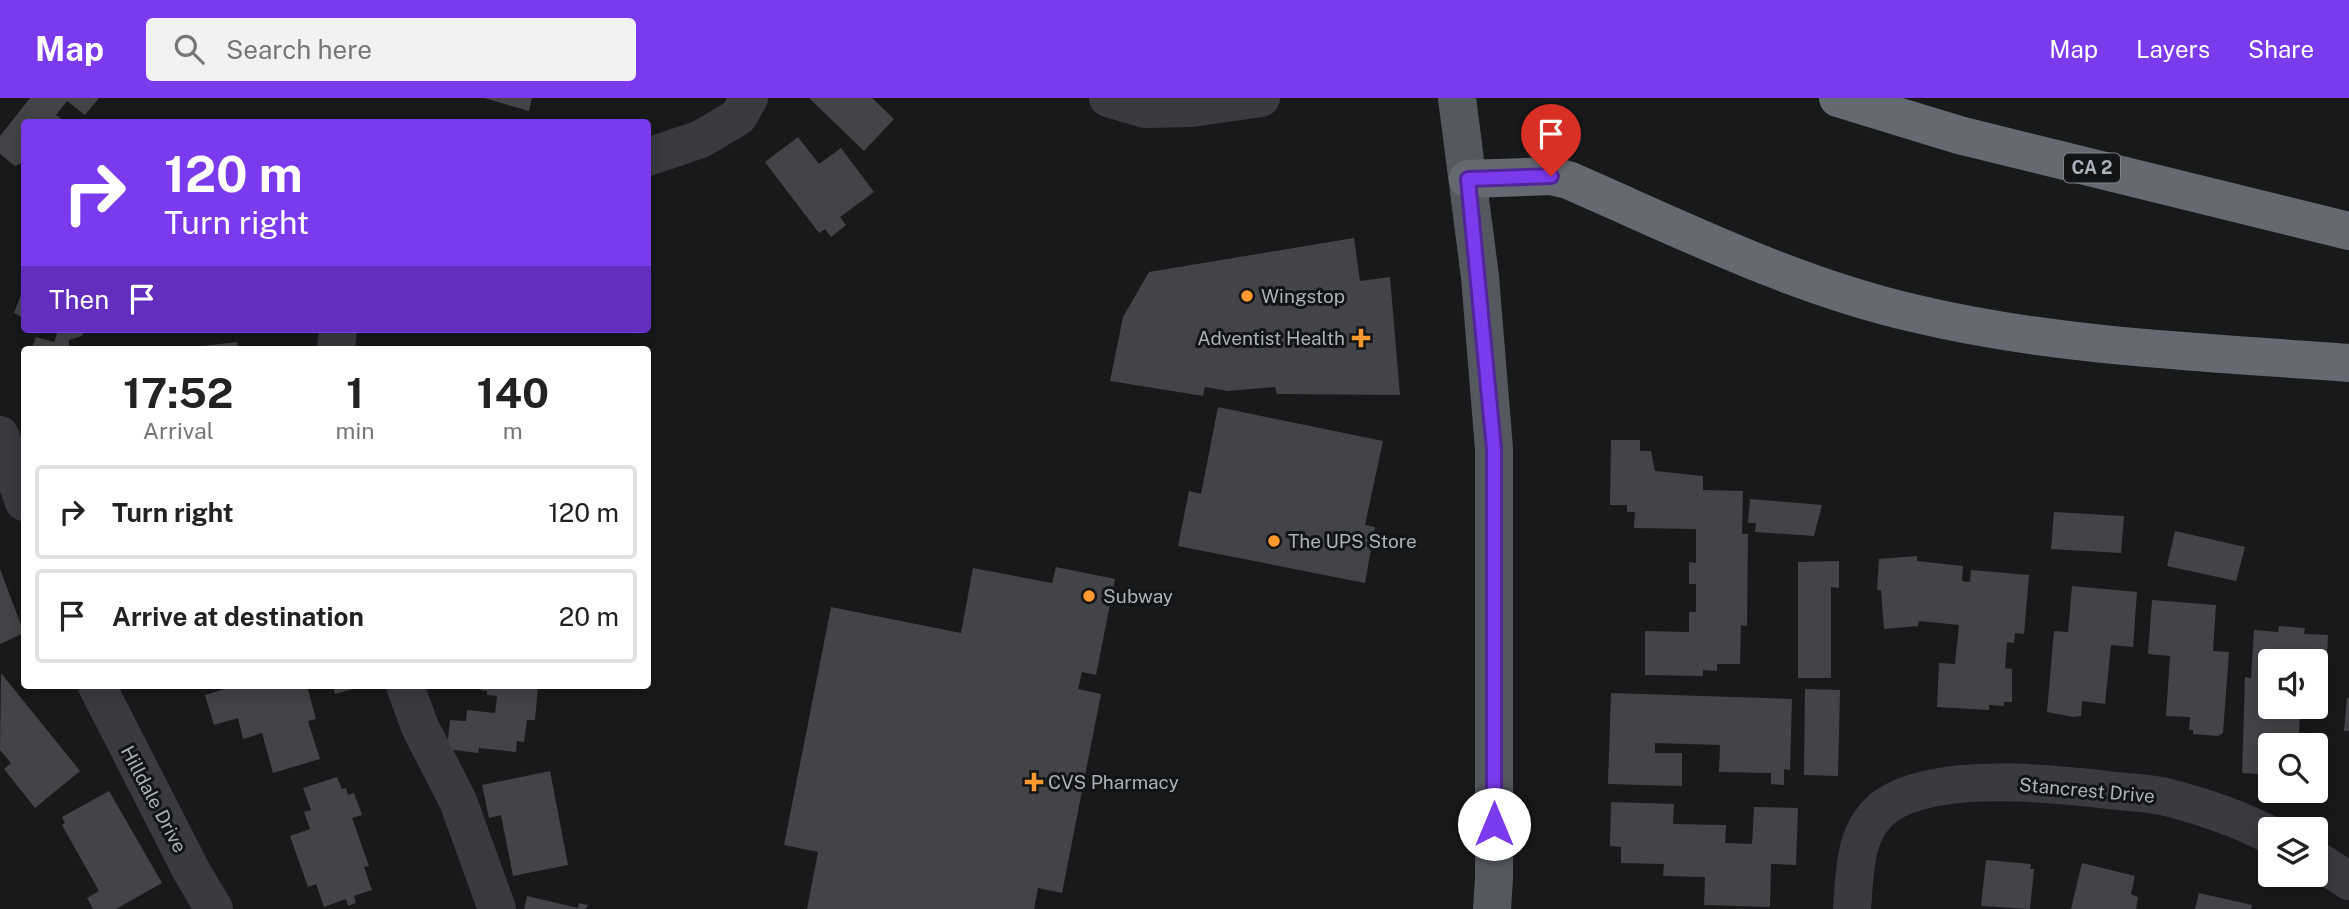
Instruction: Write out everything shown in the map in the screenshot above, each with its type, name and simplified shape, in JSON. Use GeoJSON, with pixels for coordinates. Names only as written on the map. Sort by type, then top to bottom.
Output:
{"type":"FeatureCollection","features":[{"type":"Feature","properties":{"kind":"highway","name":"CA 2"},"geometry":{"type":"LineString","coordinates":[[1838,98],[1959,135],[2349,231]]}},
{"type":"Feature","properties":{"kind":"highway"},"geometry":{"type":"LineString","coordinates":[[1468,179],[1551,176],[1568,180],[1797,280],[1913,314],[2023,334],[2349,363]]}},
{"type":"Feature","properties":{"kind":"main road"},"geometry":{"type":"LineString","coordinates":[[1457,98],[1468,179],[1494,449],[1492,909]]}},
{"type":"Feature","properties":{"kind":"street"},"geometry":{"type":"LineString","coordinates":[[651,156],[701,139],[738,117],[749,98]]}},
{"type":"Feature","properties":{"kind":"street"},"geometry":{"type":"LineString","coordinates":[[1108,98],[1145,109],[1192,108],[1261,98]]}},
{"type":"Feature","properties":{"kind":"street"},"geometry":{"type":"LineString","coordinates":[[0,435],[21,494]]}},
{"type":"Feature","properties":{"kind":"street","name":"Hilldale Drive"},"geometry":{"type":"LineString","coordinates":[[99,689],[179,848],[214,909]]}},
{"type":"Feature","properties":{"kind":"street"},"geometry":{"type":"LineString","coordinates":[[406,689],[421,727],[458,801],[497,909]]}},
{"type":"Feature","properties":{"kind":"street","name":"Stancrest Drive"},"geometry":{"type":"LineString","coordinates":[[1852,909],[1857,855],[1866,827],[1886,806],[1923,792],[1973,784],[2042,783],[2168,797],[2244,821],[2258,829]]}},
{"type":"Feature","properties":{"kind":"street"},"geometry":{"type":"LineString","coordinates":[[2328,867],[2349,881]]}},
{"type":"Feature","properties":{"kind":"building"},"geometry":{"type":"Polygon","coordinates":[[[30,98],[99,98],[85,115],[67,101],[56,115],[62,119],[21,119],[21,163],[15,166],[0,154],[0,136],[30,98]]]}},
{"type":"Feature","properties":{"kind":"building"},"geometry":{"type":"Polygon","coordinates":[[[484,98],[532,98],[529,111],[484,98]]]}},
{"type":"Feature","properties":{"kind":"building"},"geometry":{"type":"Polygon","coordinates":[[[809,98],[872,98],[894,119],[864,151],[809,98]]]}},
{"type":"Feature","properties":{"kind":"building"},"geometry":{"type":"Polygon","coordinates":[[[798,137],[819,164],[841,148],[874,192],[840,217],[846,225],[831,237],[825,229],[819,233],[765,162],[798,137]]]}},
{"type":"Feature","properties":{"kind":"building"},"geometry":{"type":"Polygon","coordinates":[[[1354,238],[1360,281],[1390,277],[1400,395],[1277,394],[1275,387],[1228,391],[1205,387],[1203,396],[1110,381],[1123,317],[1149,272],[1354,238]]]}},
{"type":"Feature","properties":{"kind":"building"},"geometry":{"type":"Polygon","coordinates":[[[21,295],[21,316],[14,313],[21,295]]]}},
{"type":"Feature","properties":{"kind":"building"},"geometry":{"type":"Polygon","coordinates":[[[83,333],[82,336],[69,340],[69,346],[33,346],[36,337],[54,342],[57,334],[83,333]]]}},
{"type":"Feature","properties":{"kind":"building"},"geometry":{"type":"Polygon","coordinates":[[[237,342],[238,346],[203,346],[237,342]]]}},
{"type":"Feature","properties":{"kind":"building"},"geometry":{"type":"Polygon","coordinates":[[[1218,407],[1383,441],[1365,525],[1375,527],[1365,583],[1178,546],[1189,491],[1201,494],[1218,407]]]}},
{"type":"Feature","properties":{"kind":"building"},"geometry":{"type":"Polygon","coordinates":[[[1611,440],[1640,440],[1640,451],[1651,451],[1655,471],[1703,476],[1703,490],[1743,491],[1742,534],[1748,534],[1747,626],[1741,625],[1740,664],[1717,664],[1717,671],[1703,670],[1703,676],[1645,675],[1645,631],[1689,632],[1689,612],[1696,612],[1696,584],[1689,584],[1689,562],[1696,563],[1696,529],[1634,528],[1635,512],[1627,512],[1627,505],[1610,505],[1611,440]]]}},
{"type":"Feature","properties":{"kind":"building"},"geometry":{"type":"Polygon","coordinates":[[[1750,499],[1822,505],[1814,536],[1755,532],[1756,523],[1748,523],[1750,499]]]}},
{"type":"Feature","properties":{"kind":"building"},"geometry":{"type":"Polygon","coordinates":[[[2054,512],[2124,516],[2121,553],[2051,549],[2054,512]]]}},
{"type":"Feature","properties":{"kind":"building"},"geometry":{"type":"Polygon","coordinates":[[[2175,531],[2245,547],[2236,581],[2167,566],[2175,531]]]}},
{"type":"Feature","properties":{"kind":"building"},"geometry":{"type":"Polygon","coordinates":[[[1917,556],[1917,561],[1963,566],[1962,581],[1970,582],[1971,570],[2029,575],[2024,634],[2015,633],[2014,643],[2007,642],[2005,668],[2012,669],[2012,702],[2004,702],[2004,706],[1989,705],[1989,710],[1937,707],[1939,663],[1955,664],[1959,625],[1919,621],[1918,626],[1884,629],[1881,590],[1877,590],[1879,559],[1917,556]]]}},
{"type":"Feature","properties":{"kind":"building"},"geometry":{"type":"Polygon","coordinates":[[[1839,561],[1839,588],[1831,587],[1831,678],[1798,678],[1798,562],[1839,561]]]}},
{"type":"Feature","properties":{"kind":"building"},"geometry":{"type":"Polygon","coordinates":[[[1056,567],[1115,579],[1096,675],[1082,672],[1078,689],[1101,694],[1062,893],[1038,888],[1034,909],[807,909],[818,852],[784,845],[831,607],[961,633],[973,568],[1052,583],[1056,567]]]}},
{"type":"Feature","properties":{"kind":"building"},"geometry":{"type":"Polygon","coordinates":[[[0,569],[21,625],[21,634],[0,644],[0,569]]]}},
{"type":"Feature","properties":{"kind":"building"},"geometry":{"type":"Polygon","coordinates":[[[2072,586],[2137,592],[2133,647],[2111,645],[2105,704],[2082,701],[2081,716],[2073,717],[2047,712],[2054,631],[2068,632],[2072,586]]]}},
{"type":"Feature","properties":{"kind":"building"},"geometry":{"type":"Polygon","coordinates":[[[2152,600],[2216,605],[2213,651],[2229,652],[2223,733],[2218,736],[2193,734],[2193,730],[2189,730],[2190,717],[2166,716],[2170,656],[2148,654],[2152,600]]]}},
{"type":"Feature","properties":{"kind":"building"},"geometry":{"type":"Polygon","coordinates":[[[2279,626],[2305,628],[2304,634],[2328,635],[2327,649],[2258,649],[2258,719],[2300,719],[2299,733],[2258,733],[2258,774],[2242,773],[2245,677],[2251,678],[2254,630],[2278,632],[2279,626]]]}},
{"type":"Feature","properties":{"kind":"building"},"geometry":{"type":"Polygon","coordinates":[[[1,673],[80,771],[35,808],[4,769],[11,763],[0,750],[1,673]]]}},
{"type":"Feature","properties":{"kind":"building"},"geometry":{"type":"Polygon","coordinates":[[[224,689],[308,689],[316,719],[308,721],[320,759],[273,773],[262,733],[243,739],[238,718],[214,725],[205,695],[224,689]]]}},
{"type":"Feature","properties":{"kind":"building"},"geometry":{"type":"Polygon","coordinates":[[[334,689],[354,689],[335,694],[334,689]]]}},
{"type":"Feature","properties":{"kind":"building"},"geometry":{"type":"Polygon","coordinates":[[[538,689],[535,720],[527,720],[524,742],[517,741],[516,752],[479,748],[478,753],[447,749],[450,720],[466,721],[467,710],[495,713],[497,696],[487,695],[487,691],[480,690],[538,689]]]}},
{"type":"Feature","properties":{"kind":"building"},"geometry":{"type":"Polygon","coordinates":[[[1805,689],[1840,690],[1838,776],[1804,775],[1805,689]]]}},
{"type":"Feature","properties":{"kind":"building"},"geometry":{"type":"Polygon","coordinates":[[[1611,693],[1792,699],[1790,770],[1784,769],[1784,785],[1771,784],[1771,773],[1719,772],[1720,745],[1655,743],[1655,753],[1682,753],[1682,786],[1608,784],[1611,693]]]}},
{"type":"Feature","properties":{"kind":"building"},"geometry":{"type":"Polygon","coordinates":[[[2347,698],[2349,731],[2344,731],[2347,698]]]}},
{"type":"Feature","properties":{"kind":"building"},"geometry":{"type":"Polygon","coordinates":[[[550,771],[568,865],[513,876],[501,815],[489,818],[482,785],[550,771]]]}},
{"type":"Feature","properties":{"kind":"building"},"geometry":{"type":"Polygon","coordinates":[[[337,777],[348,795],[354,793],[362,815],[352,818],[369,866],[364,867],[372,890],[354,896],[356,903],[348,906],[346,899],[324,907],[316,884],[308,887],[290,836],[310,829],[304,812],[311,810],[303,788],[337,777]]]}},
{"type":"Feature","properties":{"kind":"building"},"geometry":{"type":"Polygon","coordinates":[[[109,791],[162,883],[116,909],[93,909],[87,898],[99,891],[62,825],[65,823],[62,817],[109,791]]]}},
{"type":"Feature","properties":{"kind":"building"},"geometry":{"type":"Polygon","coordinates":[[[1611,802],[1674,804],[1673,824],[1726,825],[1725,843],[1752,844],[1754,807],[1798,808],[1796,865],[1771,864],[1770,907],[1704,905],[1705,877],[1663,876],[1664,864],[1621,863],[1621,847],[1610,846],[1611,802]]]}},
{"type":"Feature","properties":{"kind":"building"},"geometry":{"type":"Polygon","coordinates":[[[1986,860],[2031,864],[2030,869],[2034,869],[2030,909],[1981,906],[1986,860]]]}},
{"type":"Feature","properties":{"kind":"building"},"geometry":{"type":"Polygon","coordinates":[[[2082,863],[2135,876],[2131,894],[2138,897],[2136,909],[2071,909],[2082,863]]]}},
{"type":"Feature","properties":{"kind":"building"},"geometry":{"type":"Polygon","coordinates":[[[2199,893],[2252,905],[2251,909],[2195,909],[2199,893]]]}},
{"type":"Feature","properties":{"kind":"building"},"geometry":{"type":"Polygon","coordinates":[[[527,896],[578,908],[579,903],[588,905],[586,909],[524,909],[527,896]]]}},
{"type":"Feature","properties":{"kind":"place","name":"Wingstop"},"geometry":{"type":"Point","coordinates":[1247,296]}},
{"type":"Feature","properties":{"kind":"place","name":"Adventist Health"},"geometry":{"type":"Point","coordinates":[1361,338]}},
{"type":"Feature","properties":{"kind":"place","name":"The UPS Store"},"geometry":{"type":"Point","coordinates":[1274,541]}},
{"type":"Feature","properties":{"kind":"place","name":"Subway"},"geometry":{"type":"Point","coordinates":[1089,596]}},
{"type":"Feature","properties":{"kind":"place","name":"CVS Pharmacy"},"geometry":{"type":"Point","coordinates":[1034,782]}},
{"type":"Feature","properties":{"kind":"route"},"geometry":{"type":"LineString","coordinates":[[1494,824],[1494,449],[1480,277],[1468,179],[1551,176]]}}]}
